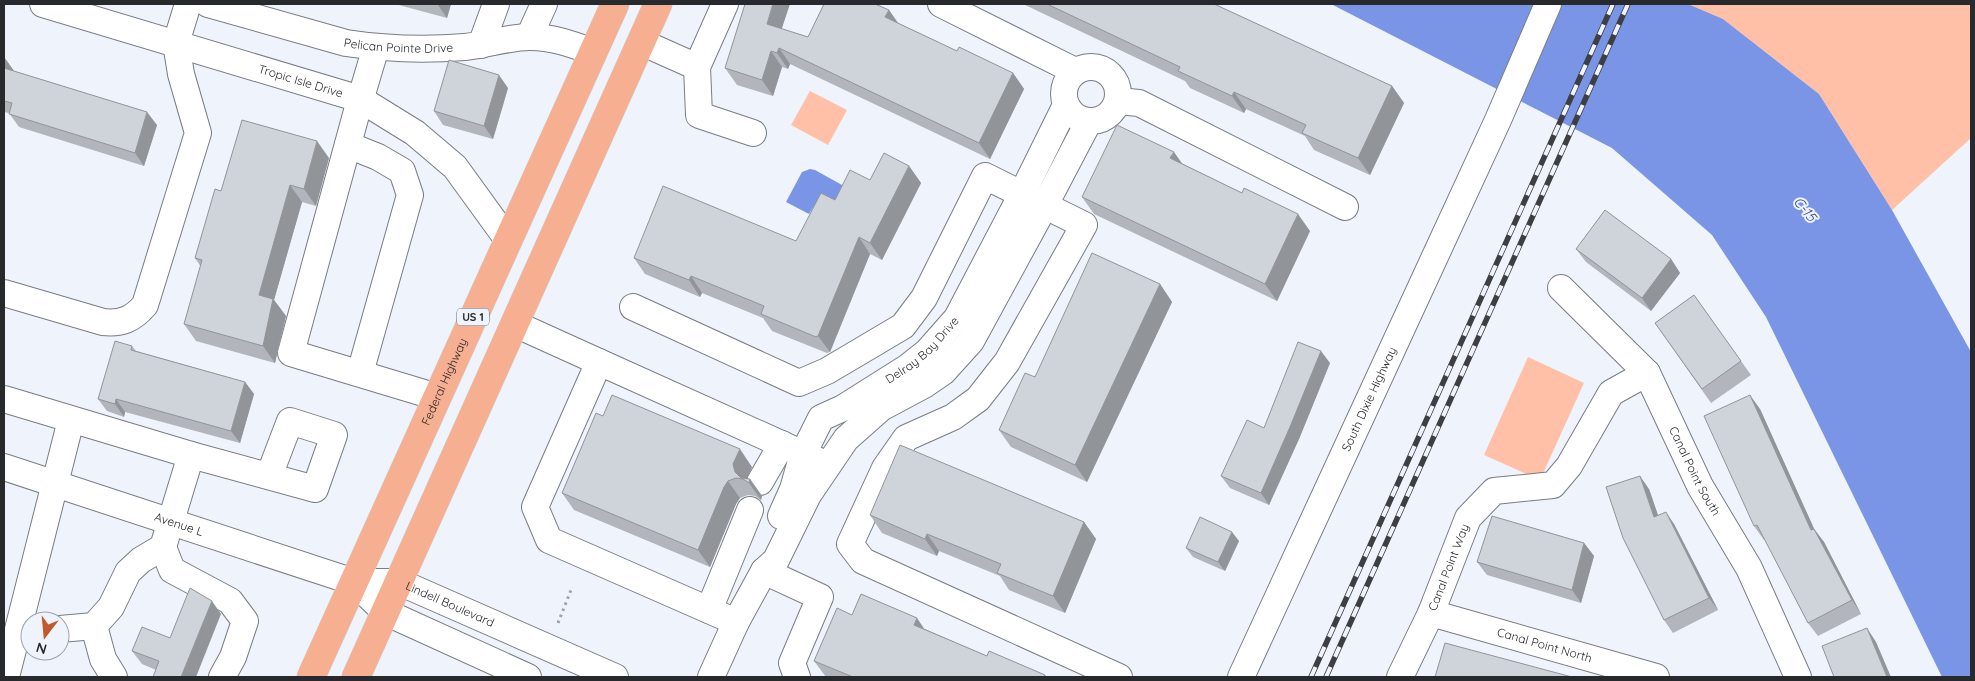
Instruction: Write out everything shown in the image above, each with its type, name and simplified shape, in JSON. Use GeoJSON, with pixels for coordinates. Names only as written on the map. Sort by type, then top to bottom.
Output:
{"type":"FeatureCollection","features":[{"type":"Feature","properties":{"kind":"main road","name":"Federal Highway"},"geometry":{"type":"LineString","coordinates":[[311,677],[615,4]]}},
{"type":"Feature","properties":{"kind":"main road"},"geometry":{"type":"LineString","coordinates":[[628,4],[628,15],[632,30],[641,42]]}},
{"type":"Feature","properties":{"kind":"main road"},"geometry":{"type":"LineString","coordinates":[[356,677],[658,4]]}},
{"type":"Feature","properties":{"kind":"main road"},"geometry":{"type":"LineString","coordinates":[[593,52],[601,67],[604,84],[603,128]]}},
{"type":"Feature","properties":{"kind":"street","name":"Tropic Isle Drive"},"geometry":{"type":"LineString","coordinates":[[43,4],[360,99],[415,134],[454,167],[508,240]]}},
{"type":"Feature","properties":{"kind":"street"},"geometry":{"type":"LineString","coordinates":[[4,294],[116,324],[127,321],[145,305],[198,133],[182,74],[176,43],[188,4]]}},
{"type":"Feature","properties":{"kind":"street","name":"Pelican Pointe Drive"},"geometry":{"type":"LineString","coordinates":[[208,4],[346,44],[405,49],[481,45],[529,37],[566,41],[593,52]]}},
{"type":"Feature","properties":{"kind":"street"},"geometry":{"type":"LineString","coordinates":[[481,45],[496,4]]}},
{"type":"Feature","properties":{"kind":"street"},"geometry":{"type":"LineString","coordinates":[[529,37],[544,4]]}},
{"type":"Feature","properties":{"kind":"street"},"geometry":{"type":"LineString","coordinates":[[724,4],[697,67],[699,115],[753,133]]}},
{"type":"Feature","properties":{"kind":"street"},"geometry":{"type":"LineString","coordinates":[[941,4],[1075,71],[1083,67],[1093,66],[1102,68],[1116,82],[1118,101],[1114,110],[1107,116],[1089,121],[1079,119],[1072,114],[1066,105]]}},
{"type":"Feature","properties":{"kind":"street","name":"South Dixie Highway"},"geometry":{"type":"LineString","coordinates":[[1241,677],[1498,120],[1548,4]]}},
{"type":"Feature","properties":{"kind":"street"},"geometry":{"type":"LineString","coordinates":[[641,42],[697,67]]}},
{"type":"Feature","properties":{"kind":"street"},"geometry":{"type":"LineString","coordinates":[[376,47],[360,99],[292,353],[437,397]]}},
{"type":"Feature","properties":{"kind":"street","name":"Delray Bay Drive"},"geometry":{"type":"LineString","coordinates":[[764,571],[764,555],[793,489],[792,449],[821,418],[843,408],[908,367],[927,352],[958,318],[1066,105],[1063,96],[1064,87],[1068,78],[1075,71]]}},
{"type":"Feature","properties":{"kind":"street"},"geometry":{"type":"LineString","coordinates":[[1118,101],[1139,103],[1345,207]]}},
{"type":"Feature","properties":{"kind":"street","name":"Delray Bay Drive"},"geometry":{"type":"LineString","coordinates":[[711,677],[736,622],[764,571],[776,560],[808,495],[846,439],[881,408],[924,385],[943,372],[970,341],[1046,205],[1089,121]]}},
{"type":"Feature","properties":{"kind":"street"},"geometry":{"type":"LineString","coordinates":[[348,145],[378,157],[402,172],[410,195],[360,374]]}},
{"type":"Feature","properties":{"kind":"street"},"geometry":{"type":"LineString","coordinates":[[633,307],[799,383],[827,372],[903,326],[924,298],[985,176],[1084,225],[1007,362],[978,399],[953,417],[906,438],[886,468],[850,544],[863,561],[1114,676]]}},
{"type":"Feature","properties":{"kind":"street","name":"Canal Point South"},"geometry":{"type":"LineString","coordinates":[[1561,288],[1647,373],[1700,486],[1749,568],[1798,677]]}},
{"type":"Feature","properties":{"kind":"street"},"geometry":{"type":"LineString","coordinates":[[514,324],[829,465]]}},
{"type":"Feature","properties":{"kind":"street"},"geometry":{"type":"LineString","coordinates":[[903,326],[970,404]]}},
{"type":"Feature","properties":{"kind":"street"},"geometry":{"type":"LineString","coordinates":[[599,362],[535,507],[549,540],[736,622]]}},
{"type":"Feature","properties":{"kind":"street","name":"Canal Point Way"},"geometry":{"type":"LineString","coordinates":[[1400,677],[1431,613],[1468,518],[1494,491],[1553,485],[1569,466],[1611,393],[1647,373]]}},
{"type":"Feature","properties":{"kind":"street"},"geometry":{"type":"LineString","coordinates":[[4,399],[191,455],[269,476]]}},
{"type":"Feature","properties":{"kind":"street"},"geometry":{"type":"LineString","coordinates":[[6,677],[71,420]]}},
{"type":"Feature","properties":{"kind":"street"},"geometry":{"type":"LineString","coordinates":[[760,482],[792,449]]}},
{"type":"Feature","properties":{"kind":"street"},"geometry":{"type":"LineString","coordinates":[[191,455],[163,547],[172,570],[230,601],[245,621],[233,657],[222,677]]}},
{"type":"Feature","properties":{"kind":"street","name":"Avenue L"},"geometry":{"type":"LineString","coordinates":[[4,467],[354,582]]}},
{"type":"Feature","properties":{"kind":"street"},"geometry":{"type":"LineString","coordinates":[[709,610],[750,510]]}},
{"type":"Feature","properties":{"kind":"street"},"geometry":{"type":"LineString","coordinates":[[70,628],[94,626],[111,607],[128,572],[141,560],[163,547]]}},
{"type":"Feature","properties":{"kind":"street"},"geometry":{"type":"LineString","coordinates":[[764,571],[820,597],[792,662],[797,677]]}},
{"type":"Feature","properties":{"kind":"street"},"geometry":{"type":"LineString","coordinates":[[354,582],[385,612],[528,677]]}},
{"type":"Feature","properties":{"kind":"street","name":"Lindell Boulevard"},"geometry":{"type":"LineString","coordinates":[[354,582],[399,582],[615,677]]}},
{"type":"Feature","properties":{"kind":"street","name":"Canal Point North"},"geometry":{"type":"LineString","coordinates":[[1431,613],[1656,677]]}},
{"type":"Feature","properties":{"kind":"street"},"geometry":{"type":"LineString","coordinates":[[94,626],[103,659],[114,677]]}},
{"type":"Feature","properties":{"kind":"path"},"geometry":{"type":"LineString","coordinates":[[558,622],[571,590]]}},
{"type":"Feature","properties":{"kind":"shaded area"},"geometry":{"type":"Polygon","coordinates":[[[1688,4],[1971,4],[1971,138],[1892,210],[1819,94],[1723,19],[1688,4]]]}},
{"type":"Feature","properties":{"kind":"shaded area"},"geometry":{"type":"Polygon","coordinates":[[[810,91],[847,110],[828,145],[791,125],[810,91]]]}},
{"type":"Feature","properties":{"kind":"shaded area"},"geometry":{"type":"Polygon","coordinates":[[[1528,357],[1584,383],[1540,480],[1484,455],[1528,357]]]}},
{"type":"Feature","properties":{"kind":"water","name":"C-15"},"geometry":{"type":"Polygon","coordinates":[[[1331,4],[1688,4],[1723,19],[1819,94],[1892,210],[1971,352],[1971,677],[1942,677],[1766,317],[1712,235],[1612,148],[1331,4]]]}},
{"type":"Feature","properties":{"kind":"water"},"geometry":{"type":"Polygon","coordinates":[[[810,169],[851,190],[842,207],[820,196],[809,214],[786,202],[802,172],[810,169]]]}},
{"type":"Feature","properties":{"kind":"building"},"geometry":{"type":"Polygon","coordinates":[[[745,4],[773,4],[767,24],[808,37],[824,4],[875,4],[889,10],[885,17],[957,51],[959,47],[1013,73],[979,143],[779,48],[777,53],[771,51],[762,80],[725,68],[745,4]]]}},
{"type":"Feature","properties":{"kind":"building"},"geometry":{"type":"Polygon","coordinates":[[[1047,4],[1214,4],[1392,86],[1358,158],[1302,133],[1306,125],[1234,92],[1232,96],[1178,71],[1180,67],[1047,4]]]}},
{"type":"Feature","properties":{"kind":"building"},"geometry":{"type":"Polygon","coordinates":[[[449,60],[499,75],[484,126],[434,111],[449,60]]]}},
{"type":"Feature","properties":{"kind":"building"},"geometry":{"type":"Polygon","coordinates":[[[4,68],[147,112],[135,153],[9,114],[12,103],[4,101],[4,68]]]}},
{"type":"Feature","properties":{"kind":"building"},"geometry":{"type":"Polygon","coordinates":[[[242,120],[317,141],[304,189],[290,185],[259,295],[273,299],[263,346],[184,324],[202,260],[195,258],[215,189],[221,191],[242,120]]]}},
{"type":"Feature","properties":{"kind":"building"},"geometry":{"type":"Polygon","coordinates":[[[1117,125],[1174,152],[1170,158],[1242,193],[1244,188],[1298,214],[1265,284],[1082,197],[1117,125]]]}},
{"type":"Feature","properties":{"kind":"building"},"geometry":{"type":"Polygon","coordinates":[[[884,153],[909,166],[870,243],[859,237],[816,337],[761,314],[764,306],[691,276],[689,280],[634,258],[663,186],[796,241],[821,193],[835,200],[850,170],[870,180],[884,153]]]}},
{"type":"Feature","properties":{"kind":"building"},"geometry":{"type":"Polygon","coordinates":[[[1605,210],[1671,259],[1642,298],[1576,249],[1605,210]]]}},
{"type":"Feature","properties":{"kind":"building"},"geometry":{"type":"Polygon","coordinates":[[[1092,253],[1160,284],[1075,465],[999,430],[1025,373],[1035,377],[1092,253]]]}},
{"type":"Feature","properties":{"kind":"building"},"geometry":{"type":"Polygon","coordinates":[[[1694,295],[1741,361],[1702,389],[1655,323],[1694,295]]]}},
{"type":"Feature","properties":{"kind":"building"},"geometry":{"type":"Polygon","coordinates":[[[115,341],[132,346],[131,350],[245,382],[231,431],[116,399],[115,404],[98,399],[115,341]]]}},
{"type":"Feature","properties":{"kind":"building"},"geometry":{"type":"Polygon","coordinates":[[[1298,342],[1321,351],[1261,493],[1221,476],[1247,420],[1264,428],[1298,342]]]}},
{"type":"Feature","properties":{"kind":"building"},"geometry":{"type":"Polygon","coordinates":[[[612,395],[740,449],[733,464],[735,472],[741,478],[750,479],[749,483],[743,479],[736,478],[728,481],[698,550],[562,493],[596,413],[603,416],[612,395]]]}},
{"type":"Feature","properties":{"kind":"building"},"geometry":{"type":"Polygon","coordinates":[[[1750,395],[1811,530],[1814,529],[1852,600],[1808,623],[1757,525],[1754,526],[1704,416],[1750,395]]]}},
{"type":"Feature","properties":{"kind":"building"},"geometry":{"type":"Polygon","coordinates":[[[900,445],[1084,522],[1053,596],[997,573],[1001,564],[927,534],[925,539],[870,515],[900,445]]]}},
{"type":"Feature","properties":{"kind":"building"},"geometry":{"type":"Polygon","coordinates":[[[1640,476],[1654,517],[1666,512],[1709,598],[1664,620],[1623,538],[1606,487],[1640,476]]]}},
{"type":"Feature","properties":{"kind":"building"},"geometry":{"type":"Polygon","coordinates":[[[1492,516],[1584,543],[1572,590],[1477,562],[1492,516]]]}},
{"type":"Feature","properties":{"kind":"building"},"geometry":{"type":"Polygon","coordinates":[[[1200,517],[1232,532],[1218,562],[1186,548],[1200,517]]]}},
{"type":"Feature","properties":{"kind":"building"},"geometry":{"type":"Polygon","coordinates":[[[190,588],[212,601],[181,677],[153,677],[159,661],[132,651],[142,627],[170,638],[190,588]]]}},
{"type":"Feature","properties":{"kind":"building"},"geometry":{"type":"Polygon","coordinates":[[[861,594],[917,618],[914,625],[987,656],[989,651],[1045,675],[1044,677],[853,677],[814,661],[837,608],[852,615],[861,594]]]}},
{"type":"Feature","properties":{"kind":"building"},"geometry":{"type":"Polygon","coordinates":[[[1867,628],[1887,677],[1834,677],[1822,646],[1867,628]]]}},
{"type":"Feature","properties":{"kind":"building"},"geometry":{"type":"Polygon","coordinates":[[[1445,643],[1572,677],[1435,677],[1445,643]]]}},
{"type":"Feature","properties":{"kind":"railway"},"geometry":{"type":"LineString","coordinates":[[1311,677],[1613,4]]}},
{"type":"Feature","properties":{"kind":"railway"},"geometry":{"type":"LineString","coordinates":[[1326,677],[1628,4]]}}]}
